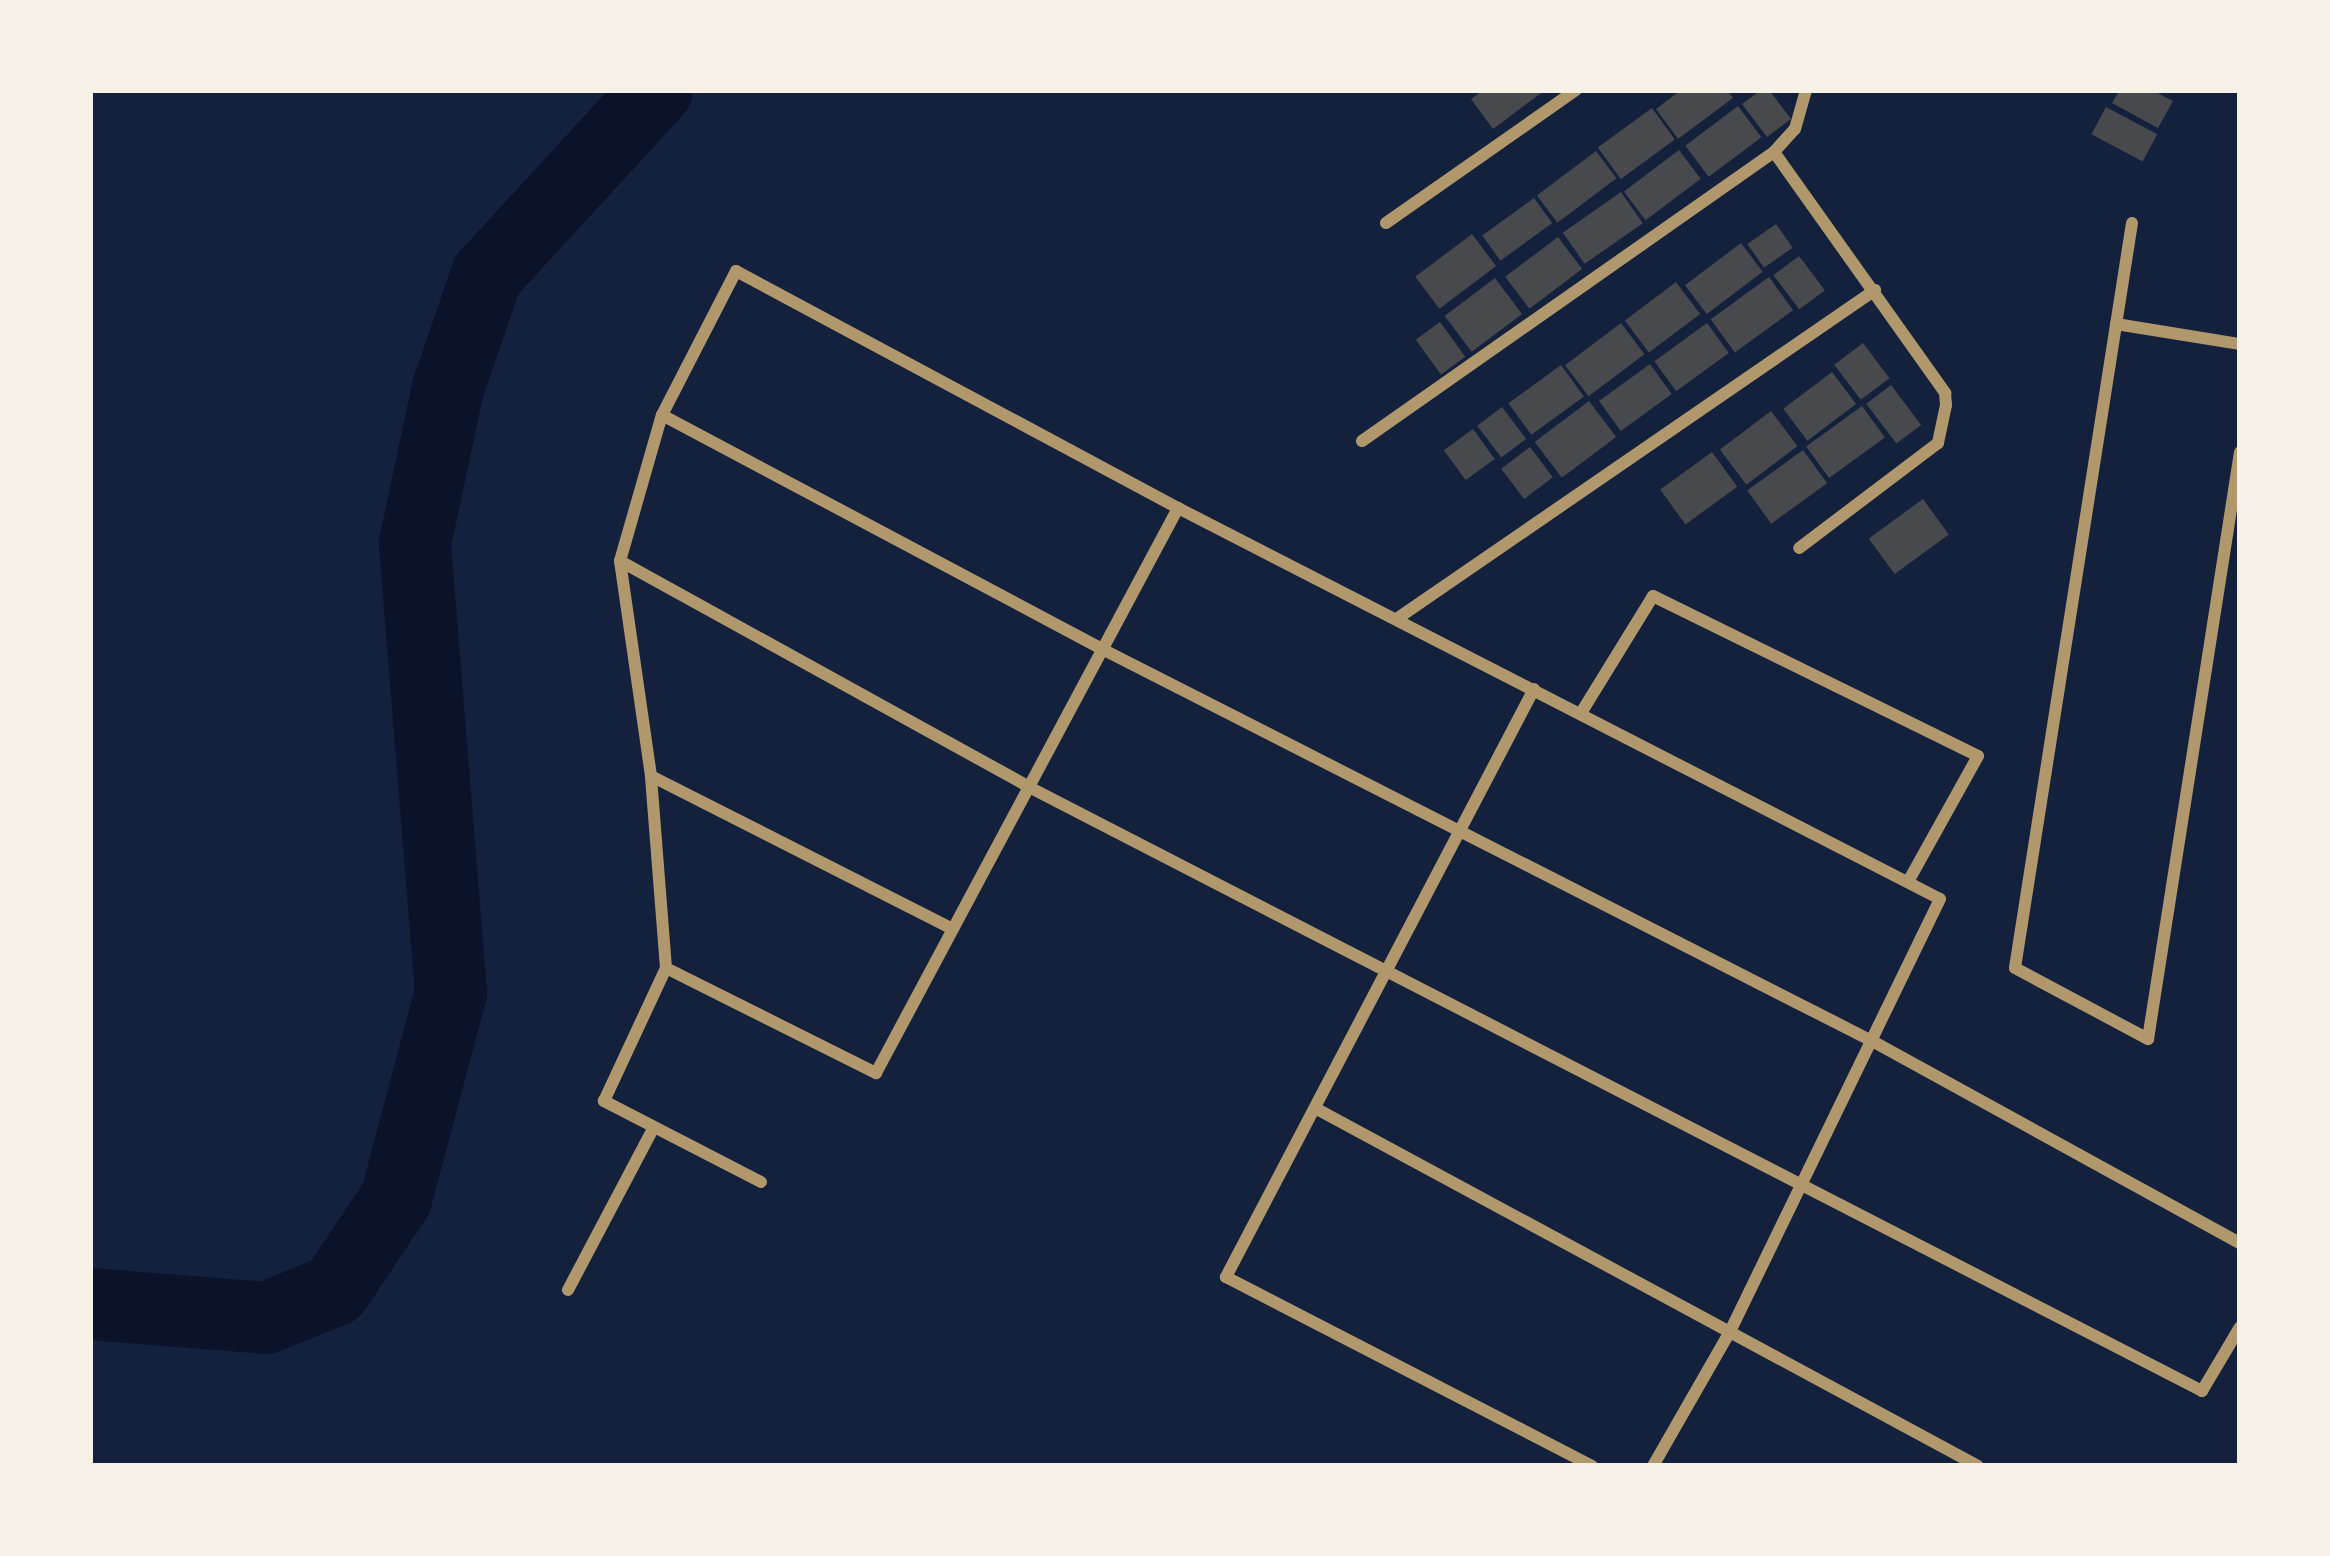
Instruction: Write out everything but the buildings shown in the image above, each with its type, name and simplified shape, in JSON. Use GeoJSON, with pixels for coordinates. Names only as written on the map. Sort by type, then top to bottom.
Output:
{"type":"FeatureCollection","features":[{"type":"Feature","properties":{"kind":"street"},"geometry":{"type":"LineString","coordinates":[[1386,224],[1576,90]]}},
{"type":"Feature","properties":{"kind":"street"},"geometry":{"type":"LineString","coordinates":[[1362,441],[1774,152],[1795,129],[1806,90]]}},
{"type":"Feature","properties":{"kind":"street"},"geometry":{"type":"LineString","coordinates":[[1774,152],[1945,393],[1944,428],[1938,443],[1799,548]]}},
{"type":"Feature","properties":{"kind":"street"},"geometry":{"type":"LineString","coordinates":[[2132,224],[2014,968],[2148,1039],[2240,452]]}},
{"type":"Feature","properties":{"kind":"street"},"geometry":{"type":"LineString","coordinates":[[761,1182],[604,1101],[666,968],[651,776],[620,561],[662,415],[736,271],[1178,508],[1940,899],[1728,1335],[1653,1466]]}},
{"type":"Feature","properties":{"kind":"street"},"geometry":{"type":"LineString","coordinates":[[1398,618],[1875,290]]}},
{"type":"Feature","properties":{"kind":"street"},"geometry":{"type":"LineString","coordinates":[[2116,324],[2240,344]]}},
{"type":"Feature","properties":{"kind":"street"},"geometry":{"type":"LineString","coordinates":[[662,415],[1100,649],[1460,827],[1874,1042],[2240,1243]]}},
{"type":"Feature","properties":{"kind":"street"},"geometry":{"type":"LineString","coordinates":[[666,968],[876,1073],[1025,785],[1178,508]]}},
{"type":"Feature","properties":{"kind":"street"},"geometry":{"type":"LineString","coordinates":[[620,561],[1025,785],[2202,1391],[2240,1327]]}},
{"type":"Feature","properties":{"kind":"street"},"geometry":{"type":"LineString","coordinates":[[1581,713],[1653,596],[1978,756],[1908,882]]}},
{"type":"Feature","properties":{"kind":"street"},"geometry":{"type":"LineString","coordinates":[[1534,689],[1226,1277],[1592,1466]]}},
{"type":"Feature","properties":{"kind":"street"},"geometry":{"type":"LineString","coordinates":[[651,776],[952,929]]}},
{"type":"Feature","properties":{"kind":"street"},"geometry":{"type":"LineString","coordinates":[[1315,1108],[1978,1466]]}},
{"type":"Feature","properties":{"kind":"street"},"geometry":{"type":"LineString","coordinates":[[568,1290],[654,1126]]}},
{"type":"Feature","properties":{"kind":"waterway"},"geometry":{"type":"LineString","coordinates":[[90,1304],[266,1318],[335,1290],[396,1199],[451,993],[415,543],[448,388],[487,275],[657,90]]}}]}
